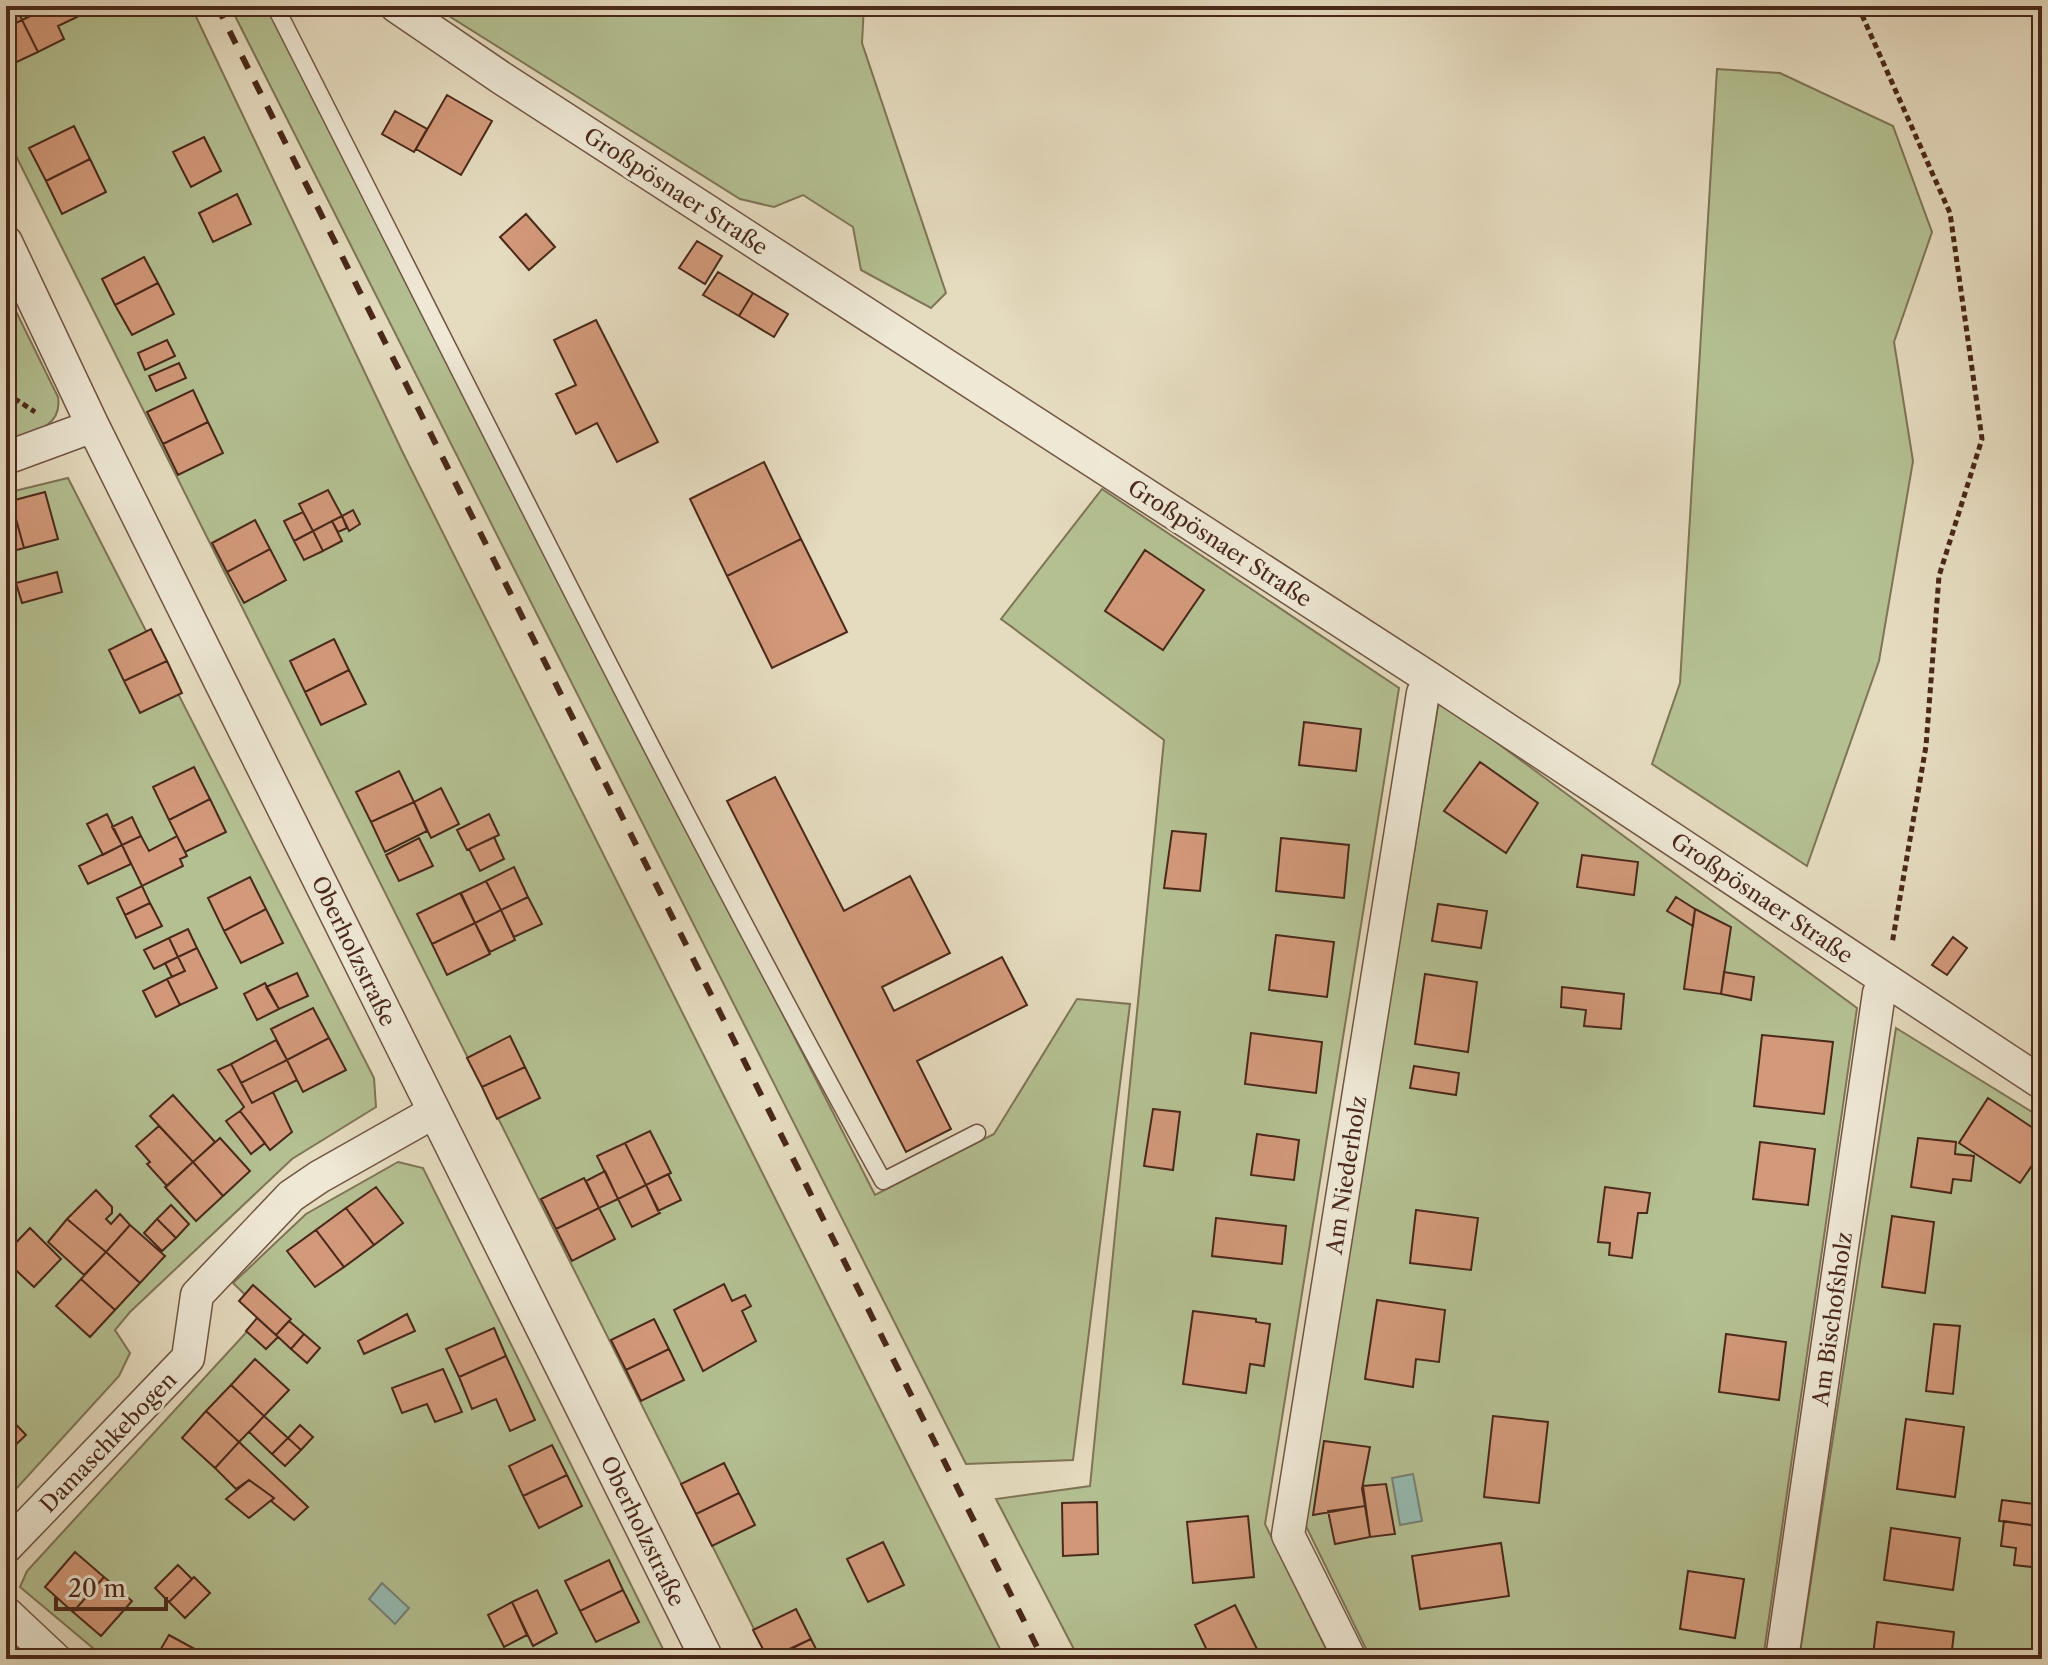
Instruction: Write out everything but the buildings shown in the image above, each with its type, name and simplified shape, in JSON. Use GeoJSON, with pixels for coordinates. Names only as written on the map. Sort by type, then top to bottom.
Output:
{"type":"FeatureCollection","features":[{"type":"Feature","properties":{"kind":"street","name":"Großpösnaer Straße"},"geometry":{"type":"LineString","coordinates":[[396,6],[503,79],[1432,680],[2042,1083]]}},
{"type":"Feature","properties":{"kind":"street","name":"Oberholzstraße"},"geometry":{"type":"LineString","coordinates":[[6,242],[93,426],[707,1659]]}},
{"type":"Feature","properties":{"kind":"street"},"geometry":{"type":"LineString","coordinates":[[6,458],[93,426]]}},
{"type":"Feature","properties":{"kind":"street","name":"Am Niederholz"},"geometry":{"type":"LineString","coordinates":[[1350,1659],[1288,1535],[1423,693],[1432,680]]}},
{"type":"Feature","properties":{"kind":"street","name":"Am Bischofsholz"},"geometry":{"type":"LineString","coordinates":[[1782,1659],[1879,993],[1886,980]]}},
{"type":"Feature","properties":{"kind":"street","name":"Damaschkebogen"},"geometry":{"type":"LineString","coordinates":[[6,1547],[188,1358],[197,1295],[291,1196],[434,1112]]}},
{"type":"Feature","properties":{"kind":"street"},"geometry":{"type":"LineString","coordinates":[[6,1613],[55,1659]]}},
{"type":"Feature","properties":{"kind":"lane"},"geometry":{"type":"LineString","coordinates":[[275,6],[575,596],[818,1063],[883,1181],[977,1133]]}},
{"type":"Feature","properties":{"kind":"path"},"geometry":{"type":"LineString","coordinates":[[1858,6],[1950,213],[1982,439],[1939,576],[1926,746],[1886,980]]}},
{"type":"Feature","properties":{"kind":"green space"},"geometry":{"type":"Polygon","coordinates":[[[6,6],[191,6],[403,453],[1005,1659],[769,1659],[6,136],[6,6]]]}},
{"type":"Feature","properties":{"kind":"green space"},"geometry":{"type":"Polygon","coordinates":[[[230,6],[268,6],[875,1195],[994,1134],[1077,999],[1130,1004],[1073,1460],[966,1464],[230,6]]]}},
{"type":"Feature","properties":{"kind":"green space"},"geometry":{"type":"Polygon","coordinates":[[[433,6],[864,6],[862,43],[946,293],[931,308],[861,270],[853,227],[803,195],[774,207],[740,199],[433,6]]]}},
{"type":"Feature","properties":{"kind":"green space"},"geometry":{"type":"Polygon","coordinates":[[[1717,69],[1780,73],[1893,126],[1932,232],[1894,342],[1913,461],[1879,661],[1807,866],[1652,764],[1680,683],[1717,69]]]}},
{"type":"Feature","properties":{"kind":"green space"},"geometry":{"type":"Polygon","coordinates":[[[6,291],[58,397],[58,408],[50,423],[43,428],[6,440],[6,291]]]}},
{"type":"Feature","properties":{"kind":"green space"},"geometry":{"type":"Polygon","coordinates":[[[68,478],[374,1078],[376,1107],[292,1159],[130,1312],[115,1330],[130,1353],[119,1376],[6,1500],[6,493],[68,478]]]}},
{"type":"Feature","properties":{"kind":"green space"},"geometry":{"type":"Polygon","coordinates":[[[1102,489],[1399,688],[1265,1524],[1331,1659],[1079,1659],[996,1499],[1090,1486],[1164,740],[1001,619],[1102,489]]]}},
{"type":"Feature","properties":{"kind":"green space"},"geometry":{"type":"Polygon","coordinates":[[[1439,700],[1857,1008],[1763,1659],[1371,1659],[1304,1522],[1439,700]]]}},
{"type":"Feature","properties":{"kind":"green space"},"geometry":{"type":"Polygon","coordinates":[[[1896,1028],[2042,1118],[2042,1659],[1799,1659],[1896,1028]]]}},
{"type":"Feature","properties":{"kind":"green space"},"geometry":{"type":"Polygon","coordinates":[[[398,1162],[423,1168],[668,1659],[106,1659],[20,1587],[27,1571],[264,1313],[233,1283],[306,1214],[398,1162]]]}},
{"type":"Feature","properties":{"kind":"water"},"geometry":{"type":"Polygon","coordinates":[[[1413,1474],[1422,1521],[1400,1525],[1392,1478],[1413,1474]]]}},
{"type":"Feature","properties":{"kind":"water"},"geometry":{"type":"Polygon","coordinates":[[[382,1583],[409,1608],[395,1624],[369,1599],[382,1583]]]}},
{"type":"Feature","properties":{"kind":"railway"},"geometry":{"type":"LineString","coordinates":[[217,6],[1043,1659]]}}]}
